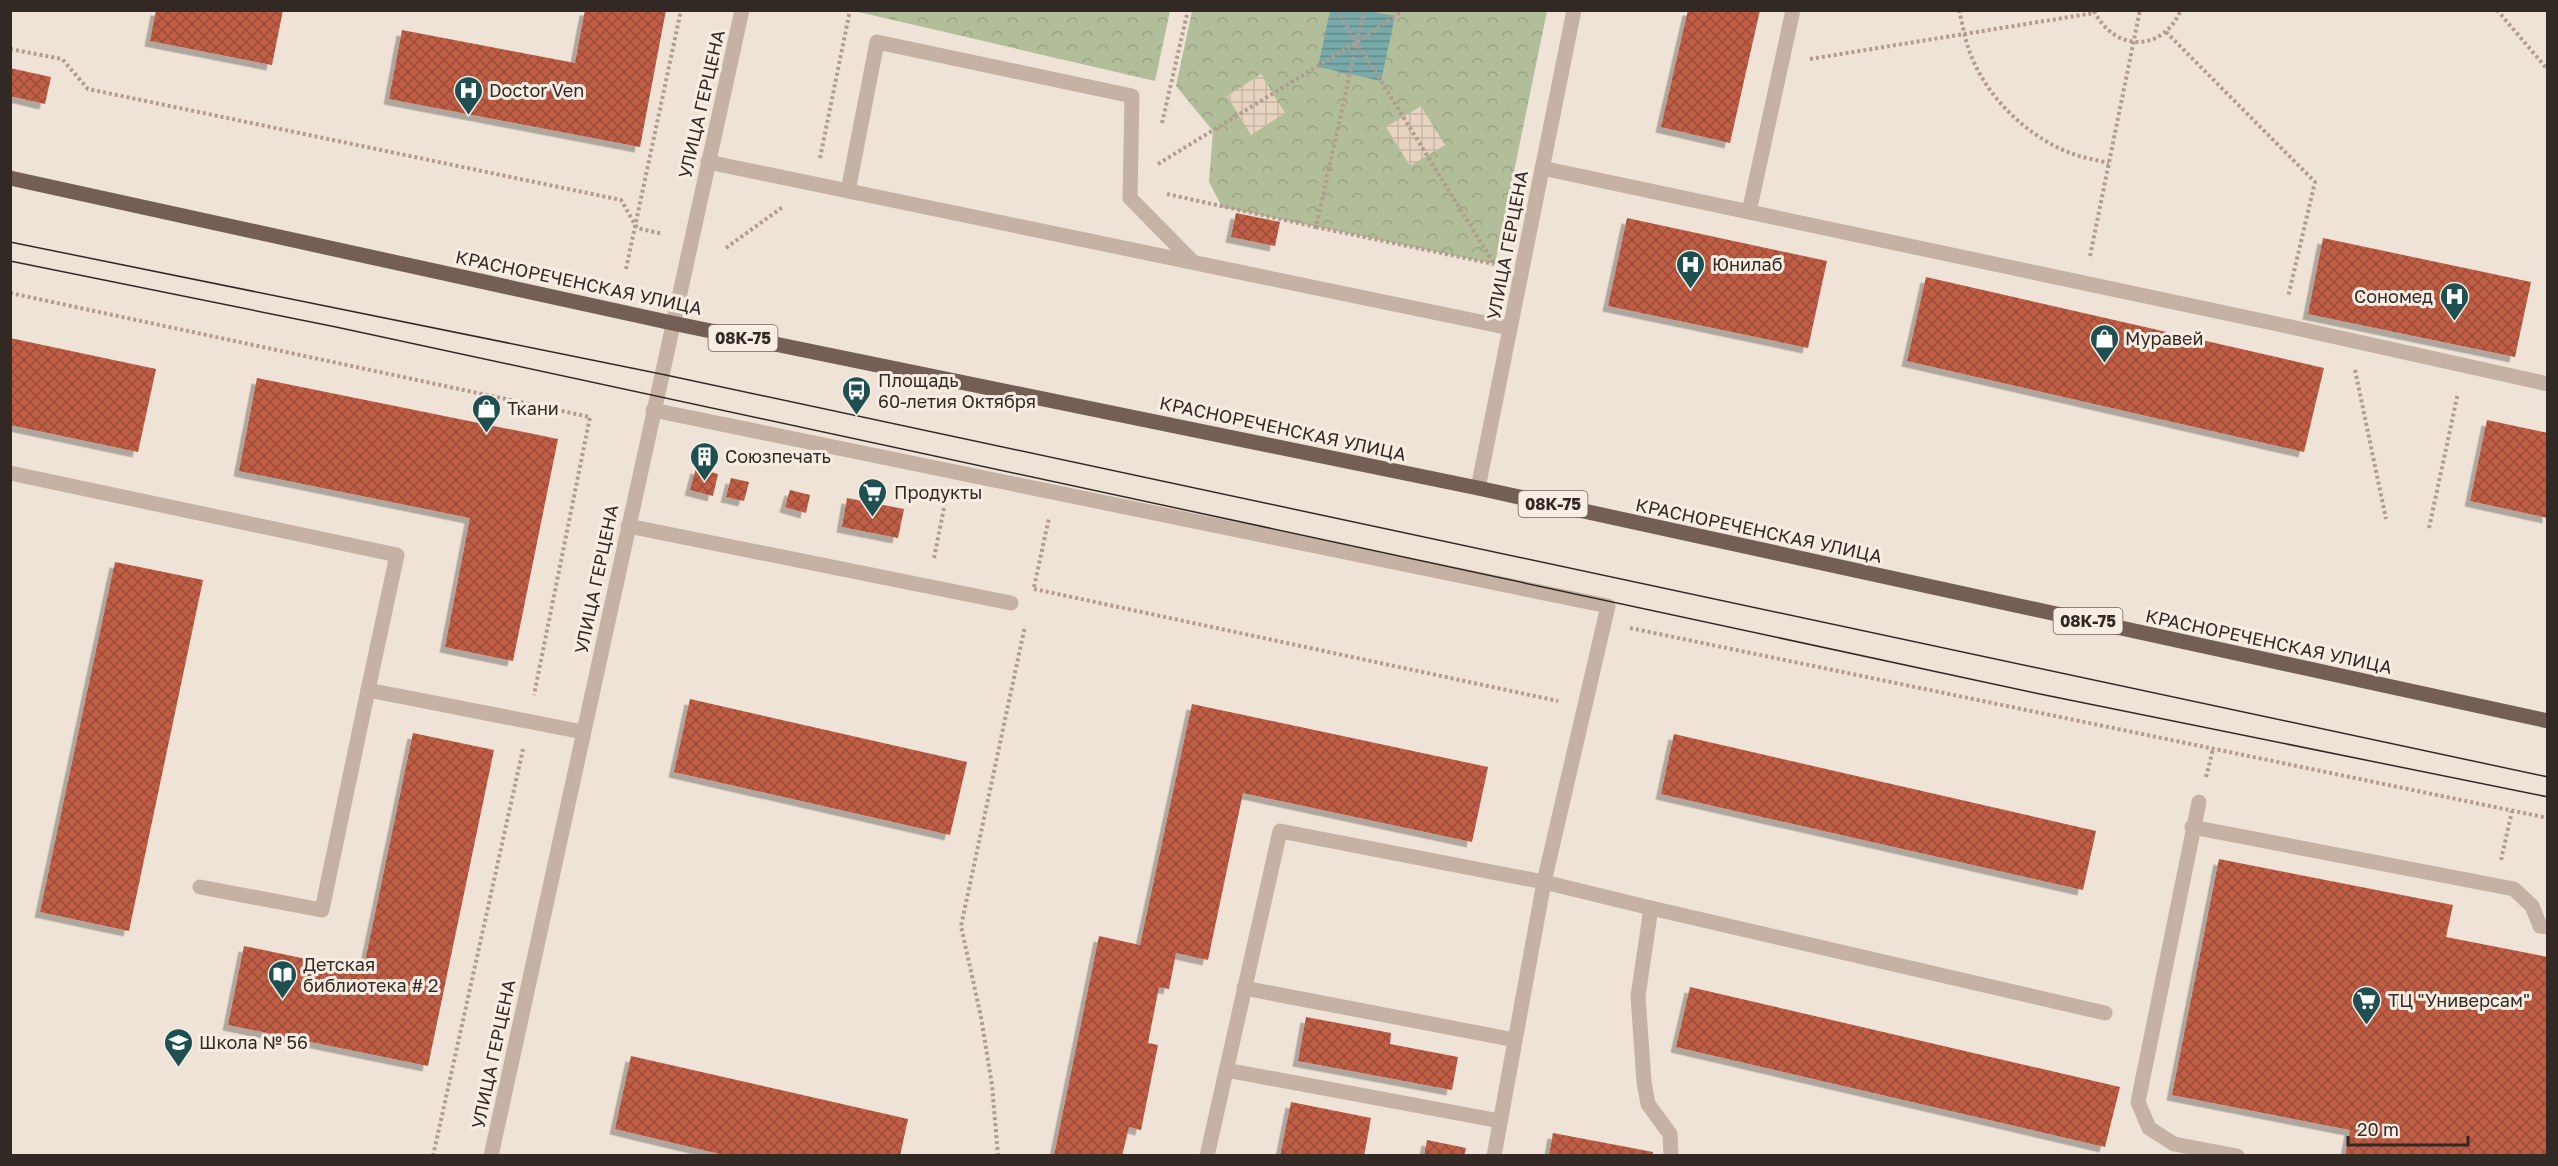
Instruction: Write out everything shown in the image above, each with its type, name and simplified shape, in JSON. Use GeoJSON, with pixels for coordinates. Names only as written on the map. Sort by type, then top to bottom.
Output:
{"type":"FeatureCollection","features":[{"type":"Feature","properties":{"kind":"main road","name":"КРАСНОРЕЧЕНСКАЯ УЛИЦА"},"geometry":{"type":"LineString","coordinates":[[10,178],[672,323],[1478,488],[2547,721]]}},
{"type":"Feature","properties":{"kind":"street","name":"УЛИЦА ГЕРЦЕНА"},"geometry":{"type":"LineString","coordinates":[[491,1155],[742,10]]}},
{"type":"Feature","properties":{"kind":"street","name":"УЛИЦА ГЕРЦЕНА"},"geometry":{"type":"LineString","coordinates":[[1478,488],[1574,10]]}},
{"type":"Feature","properties":{"kind":"street"},"geometry":{"type":"LineString","coordinates":[[1749,212],[1793,10]]}},
{"type":"Feature","properties":{"kind":"street"},"geometry":{"type":"LineString","coordinates":[[849,190],[877,42],[1132,96],[1130,198],[1193,262]]}},
{"type":"Feature","properties":{"kind":"street"},"geometry":{"type":"LineString","coordinates":[[708,162],[1510,327]]}},
{"type":"Feature","properties":{"kind":"street"},"geometry":{"type":"LineString","coordinates":[[1542,168],[2349,339],[2547,384]]}},
{"type":"Feature","properties":{"kind":"street"},"geometry":{"type":"LineString","coordinates":[[653,410],[1608,606],[1544,882],[1494,1155]]}},
{"type":"Feature","properties":{"kind":"street"},"geometry":{"type":"LineString","coordinates":[[10,473],[397,555],[322,910],[200,887]]}},
{"type":"Feature","properties":{"kind":"street"},"geometry":{"type":"LineString","coordinates":[[628,526],[1011,603]]}},
{"type":"Feature","properties":{"kind":"street"},"geometry":{"type":"LineString","coordinates":[[368,690],[583,732]]}},
{"type":"Feature","properties":{"kind":"street"},"geometry":{"type":"LineString","coordinates":[[2199,802],[2192,827],[2138,1102],[2149,1128],[2174,1144],[2237,1155]]}},
{"type":"Feature","properties":{"kind":"street"},"geometry":{"type":"LineString","coordinates":[[2192,827],[2514,889],[2532,906],[2540,926],[2547,927]]}},
{"type":"Feature","properties":{"kind":"street"},"geometry":{"type":"LineString","coordinates":[[1207,1155],[1280,831],[1544,882],[2105,1013]]}},
{"type":"Feature","properties":{"kind":"street"},"geometry":{"type":"LineString","coordinates":[[1651,908],[1638,996],[1644,1071],[1648,1104],[1670,1134],[1671,1155]]}},
{"type":"Feature","properties":{"kind":"street"},"geometry":{"type":"LineString","coordinates":[[1244,988],[1515,1040]]}},
{"type":"Feature","properties":{"kind":"street"},"geometry":{"type":"LineString","coordinates":[[1226,1070],[1500,1121]]}},
{"type":"Feature","properties":{"kind":"path"},"geometry":{"type":"LineString","coordinates":[[626,269],[637,228],[681,10]]}},
{"type":"Feature","properties":{"kind":"path"},"geometry":{"type":"LineString","coordinates":[[726,248],[814,183],[850,10]]}},
{"type":"Feature","properties":{"kind":"path"},"geometry":{"type":"LineString","coordinates":[[1160,134],[1188,10]]}},
{"type":"Feature","properties":{"kind":"path"},"geometry":{"type":"LineString","coordinates":[[1159,192],[1495,264],[1337,10]]}},
{"type":"Feature","properties":{"kind":"path"},"geometry":{"type":"LineString","coordinates":[[1316,227],[1364,10]]}},
{"type":"Feature","properties":{"kind":"path"},"geometry":{"type":"LineString","coordinates":[[1155,156],[1152,168],[1358,42],[1404,10]]}},
{"type":"Feature","properties":{"kind":"path"},"geometry":{"type":"LineString","coordinates":[[1959,10],[1968,48],[1984,82],[2009,112],[2046,141],[2072,153],[2109,163]]}},
{"type":"Feature","properties":{"kind":"path"},"geometry":{"type":"LineString","coordinates":[[2085,283],[2140,10]]}},
{"type":"Feature","properties":{"kind":"path"},"geometry":{"type":"LineString","coordinates":[[1782,64],[2094,11],[2109,33],[2133,43],[2156,40],[2174,26],[2181,10]]}},
{"type":"Feature","properties":{"kind":"path"},"geometry":{"type":"LineString","coordinates":[[2497,10],[2547,69]]}},
{"type":"Feature","properties":{"kind":"path"},"geometry":{"type":"LineString","coordinates":[[2166,32],[2314,182],[2282,325]]}},
{"type":"Feature","properties":{"kind":"path"},"geometry":{"type":"LineString","coordinates":[[10,49],[62,59],[88,89],[621,200],[637,228],[663,234]]}},
{"type":"Feature","properties":{"kind":"path"},"geometry":{"type":"LineString","coordinates":[[10,293],[590,417],[529,721],[434,1155]]}},
{"type":"Feature","properties":{"kind":"path"},"geometry":{"type":"LineString","coordinates":[[2349,339],[2386,519]]}},
{"type":"Feature","properties":{"kind":"path"},"geometry":{"type":"LineString","coordinates":[[2429,528],[2464,365]]}},
{"type":"Feature","properties":{"kind":"path"},"geometry":{"type":"LineString","coordinates":[[922,557],[934,559],[947,496]]}},
{"type":"Feature","properties":{"kind":"path"},"geometry":{"type":"LineString","coordinates":[[1031,600],[1051,507]]}},
{"type":"Feature","properties":{"kind":"path"},"geometry":{"type":"LineString","coordinates":[[1033,589],[1584,707]]}},
{"type":"Feature","properties":{"kind":"path"},"geometry":{"type":"LineString","coordinates":[[998,1155],[992,1085],[981,1017],[961,926],[1026,622]]}},
{"type":"Feature","properties":{"kind":"path"},"geometry":{"type":"LineString","coordinates":[[2496,885],[2512,811]]}},
{"type":"Feature","properties":{"kind":"green space"},"geometry":{"type":"Polygon","coordinates":[[[850,10],[1170,10],[1170,11],[1155,81],[850,10]]]}},
{"type":"Feature","properties":{"kind":"green space"},"geometry":{"type":"Polygon","coordinates":[[[1192,11],[1547,11],[1495,264],[1222,207],[1209,182],[1213,131],[1176,86],[1192,11]]]}},
{"type":"Feature","properties":{"kind":"shaded area"},"geometry":{"type":"Polygon","coordinates":[[[1261,74],[1285,113],[1251,135],[1227,96],[1261,74]]]}},
{"type":"Feature","properties":{"kind":"shaded area"},"geometry":{"type":"Polygon","coordinates":[[[1421,106],[1445,145],[1410,166],[1386,127],[1421,106]]]}},
{"type":"Feature","properties":{"kind":"water"},"geometry":{"type":"Polygon","coordinates":[[[1330,11],[1368,11],[1395,16],[1381,81],[1318,67],[1330,11]]]}},
{"type":"Feature","properties":{"kind":"building"},"geometry":{"type":"Polygon","coordinates":[[[156,10],[283,10],[272,65],[150,41],[156,10]]]}},
{"type":"Feature","properties":{"kind":"building"},"geometry":{"type":"Polygon","coordinates":[[[585,10],[666,10],[640,147],[389,99],[402,30],[575,63],[585,10]]]}},
{"type":"Feature","properties":{"kind":"building"},"geometry":{"type":"Polygon","coordinates":[[[1688,10],[1760,10],[1730,143],[1661,127],[1688,10]]]}},
{"type":"Feature","properties":{"kind":"building"},"geometry":{"type":"Polygon","coordinates":[[[10,68],[51,77],[45,104],[10,96],[10,68]]]}},
{"type":"Feature","properties":{"kind":"building"},"geometry":{"type":"Polygon","coordinates":[[[1236,213],[1280,222],[1275,246],[1231,237],[1236,213]]]}},
{"type":"Feature","properties":{"kind":"building"},"geometry":{"type":"Polygon","coordinates":[[[1627,218],[1827,261],[1808,348],[1608,306],[1627,218]]]}},
{"type":"Feature","properties":{"kind":"building"},"geometry":{"type":"Polygon","coordinates":[[[2323,238],[2531,282],[2515,357],[2308,314],[2323,238]]]}},
{"type":"Feature","properties":{"kind":"building"},"geometry":{"type":"Polygon","coordinates":[[[1926,277],[2324,368],[2304,452],[1907,361],[1926,277]]]}},
{"type":"Feature","properties":{"kind":"building"},"geometry":{"type":"Polygon","coordinates":[[[10,338],[156,369],[138,452],[10,425],[10,338]]]}},
{"type":"Feature","properties":{"kind":"building"},"geometry":{"type":"Polygon","coordinates":[[[257,378],[558,439],[513,661],[445,647],[470,518],[239,471],[257,378]]]}},
{"type":"Feature","properties":{"kind":"building"},"geometry":{"type":"Polygon","coordinates":[[[2487,420],[2548,433],[2548,518],[2470,501],[2487,420]]]}},
{"type":"Feature","properties":{"kind":"building","name":"Союзпечать"},"geometry":{"type":"Polygon","coordinates":[[[696,468],[718,474],[713,496],[690,490],[696,468]]]}},
{"type":"Feature","properties":{"kind":"building"},"geometry":{"type":"Polygon","coordinates":[[[731,478],[749,482],[744,501],[726,497],[731,478]]]}},
{"type":"Feature","properties":{"kind":"building"},"geometry":{"type":"Polygon","coordinates":[[[790,490],[810,495],[806,513],[785,507],[790,490]]]}},
{"type":"Feature","properties":{"kind":"building","name":"Продукты"},"geometry":{"type":"Polygon","coordinates":[[[847,498],[904,509],[898,538],[842,527],[847,498]]]}},
{"type":"Feature","properties":{"kind":"building"},"geometry":{"type":"Polygon","coordinates":[[[115,562],[203,580],[129,931],[40,912],[115,562]]]}},
{"type":"Feature","properties":{"kind":"building"},"geometry":{"type":"Polygon","coordinates":[[[690,699],[967,762],[950,835],[674,772],[690,699]]]}},
{"type":"Feature","properties":{"kind":"building"},"geometry":{"type":"Polygon","coordinates":[[[1192,704],[1488,767],[1472,842],[1243,793],[1208,960],[1176,953],[1169,989],[1159,987],[1148,1043],[1158,1045],[1141,1130],[1129,1127],[1122,1156],[1054,1156],[1099,936],[1140,945],[1192,704]]]}},
{"type":"Feature","properties":{"kind":"building"},"geometry":{"type":"Polygon","coordinates":[[[413,733],[494,750],[428,1066],[228,1025],[244,946],[363,971],[413,733]]]}},
{"type":"Feature","properties":{"kind":"building"},"geometry":{"type":"Polygon","coordinates":[[[1674,734],[2096,831],[2083,890],[1661,794],[1674,734]]]}},
{"type":"Feature","properties":{"kind":"building","name":"ТЦ \"Универсам\""},"geometry":{"type":"Polygon","coordinates":[[[2219,859],[2453,905],[2446,937],[2548,957],[2548,1156],[2345,1156],[2350,1130],[2172,1095],[2219,859]]]}},
{"type":"Feature","properties":{"kind":"building"},"geometry":{"type":"Polygon","coordinates":[[[1690,987],[2120,1087],[2105,1147],[1676,1047],[1690,987]]]}},
{"type":"Feature","properties":{"kind":"building"},"geometry":{"type":"Polygon","coordinates":[[[1306,1017],[1391,1033],[1390,1044],[1458,1057],[1452,1090],[1298,1061],[1306,1017]]]}},
{"type":"Feature","properties":{"kind":"building"},"geometry":{"type":"Polygon","coordinates":[[[631,1056],[908,1119],[900,1156],[728,1156],[615,1129],[631,1056]]]}},
{"type":"Feature","properties":{"kind":"building"},"geometry":{"type":"Polygon","coordinates":[[[1291,1102],[1371,1118],[1364,1156],[1280,1156],[1291,1102]]]}},
{"type":"Feature","properties":{"kind":"building"},"geometry":{"type":"Polygon","coordinates":[[[1553,1133],[1653,1152],[1653,1156],[1549,1156],[1553,1133]]]}},
{"type":"Feature","properties":{"kind":"building"},"geometry":{"type":"Polygon","coordinates":[[[1427,1140],[1466,1148],[1464,1156],[1424,1156],[1427,1140]]]}},
{"type":"Feature","properties":{"kind":"tram line"},"geometry":{"type":"LineString","coordinates":[[10,242],[661,374],[2548,777]]}},
{"type":"Feature","properties":{"kind":"tram line"},"geometry":{"type":"LineString","coordinates":[[10,261],[336,327],[2035,693],[2548,797]]}},
{"type":"Feature","properties":{"kind":"place","name":"Doctor Ven"},"geometry":{"type":"Point","coordinates":[468,116]}},
{"type":"Feature","properties":{"kind":"place","name":"Юнилаб"},"geometry":{"type":"Point","coordinates":[1691,290]}},
{"type":"Feature","properties":{"kind":"place","name":"Сономед"},"geometry":{"type":"Point","coordinates":[2454,322]}},
{"type":"Feature","properties":{"kind":"place","name":"Муравей"},"geometry":{"type":"Point","coordinates":[2104,364]}},
{"type":"Feature","properties":{"kind":"place","name":"Площадь 60-летия Октября"},"geometry":{"type":"Point","coordinates":[857,416]}},
{"type":"Feature","properties":{"kind":"place","name":"Ткани"},"geometry":{"type":"Point","coordinates":[486,434]}},
{"type":"Feature","properties":{"kind":"place","name":"Союзпечать"},"geometry":{"type":"Point","coordinates":[704,482]}},
{"type":"Feature","properties":{"kind":"place","name":"Продукты"},"geometry":{"type":"Point","coordinates":[873,518]}},
{"type":"Feature","properties":{"kind":"place","name":"Детская библиотека # 2"},"geometry":{"type":"Point","coordinates":[282,1000]}},
{"type":"Feature","properties":{"kind":"place","name":"ТЦ \"Универсам\""},"geometry":{"type":"Point","coordinates":[2367,1026]}},
{"type":"Feature","properties":{"kind":"place","name":"Школа № 56"},"geometry":{"type":"Point","coordinates":[178,1068]}}]}
